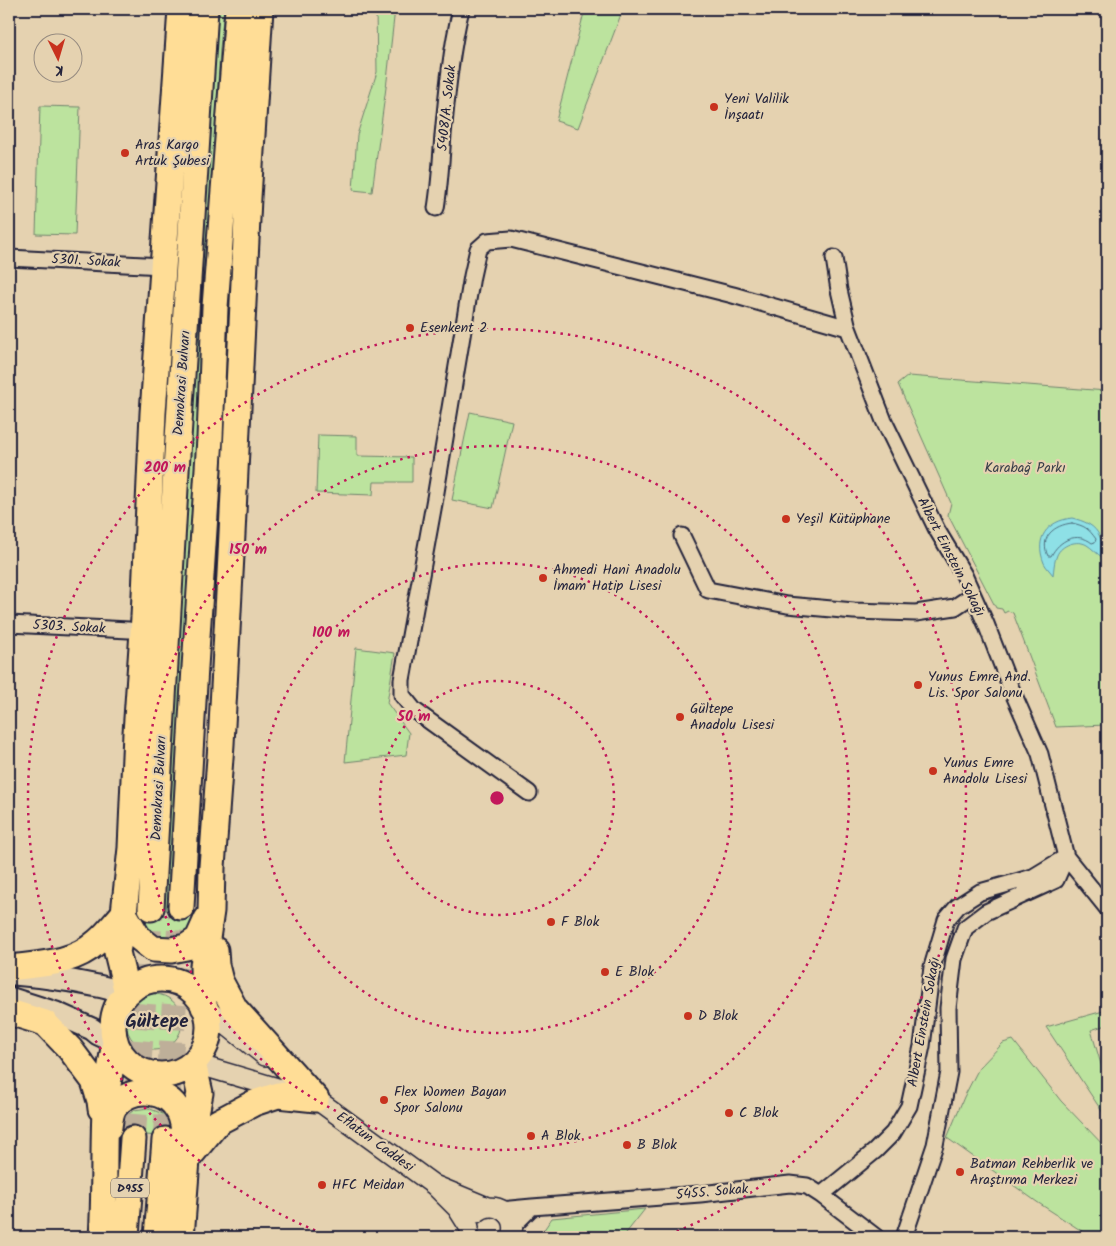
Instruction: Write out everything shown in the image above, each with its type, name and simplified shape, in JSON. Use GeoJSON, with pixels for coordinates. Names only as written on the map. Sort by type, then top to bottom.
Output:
{"type":"FeatureCollection","features":[{"type":"Feature","properties":{"kind":"highway"},"geometry":{"type":"LineString","coordinates":[[127,993],[116,952],[124,913],[131,848],[153,413],[181,9]]}},
{"type":"Feature","properties":{"kind":"highway","name":"Demokrasi Bulvarı"},"geometry":{"type":"LineString","coordinates":[[151,908],[205,9]]}},
{"type":"Feature","properties":{"kind":"highway","name":"Demokrasi Bulvarı"},"geometry":{"type":"LineString","coordinates":[[181,907],[210,438],[215,307],[238,9]]}},
{"type":"Feature","properties":{"kind":"highway"},"geometry":{"type":"LineString","coordinates":[[260,9],[248,198],[233,519],[211,911],[216,965],[220,981],[235,1010],[316,1099]]}},
{"type":"Feature","properties":{"kind":"highway"},"geometry":{"type":"LineString","coordinates":[[124,913],[138,937],[148,947],[172,950],[186,947],[198,939],[211,911]]}},
{"type":"Feature","properties":{"kind":"highway"},"geometry":{"type":"LineString","coordinates":[[204,1007],[203,966],[211,911]]}},
{"type":"Feature","properties":{"kind":"highway"},"geometry":{"type":"LineString","coordinates":[[9,968],[59,962],[82,953],[98,942],[124,913]]}},
{"type":"Feature","properties":{"kind":"highway"},"geometry":{"type":"LineString","coordinates":[[102,1237],[104,1142],[107,1092],[115,1042],[113,1021],[115,1010],[127,993],[137,985],[149,980],[162,979],[176,981],[188,987],[197,996],[208,1018],[209,1030],[201,1053],[193,1062],[177,1072],[164,1075],[151,1074],[139,1070],[120,1053],[115,1042]]}},
{"type":"Feature","properties":{"kind":"highway"},"geometry":{"type":"LineString","coordinates":[[9,1012],[45,1024],[70,1049],[92,1078],[100,1102],[104,1142]]}},
{"type":"Feature","properties":{"kind":"highway"},"geometry":{"type":"LineString","coordinates":[[181,1237],[187,1160],[200,1093],[193,1062]]}},
{"type":"Feature","properties":{"kind":"highway"},"geometry":{"type":"LineString","coordinates":[[104,1142],[115,1106],[125,1097],[136,1092],[160,1094],[171,1101],[179,1110],[183,1121],[187,1160]]}},
{"type":"Feature","properties":{"kind":"highway"},"geometry":{"type":"LineString","coordinates":[[187,1160],[218,1122],[254,1103],[278,1095],[316,1099]]}},
{"type":"Feature","properties":{"kind":"highway","name":"D955"},"geometry":{"type":"LineString","coordinates":[[126,1237],[133,1139]]}},
{"type":"Feature","properties":{"kind":"highway","name":"D955"},"geometry":{"type":"LineString","coordinates":[[157,1237],[165,1140]]}},
{"type":"Feature","properties":{"kind":"main road"},"geometry":{"type":"LineString","coordinates":[[9,974],[98,985],[127,993]]}},
{"type":"Feature","properties":{"kind":"main road"},"geometry":{"type":"LineString","coordinates":[[9,998],[56,1013],[92,1028],[98,1034],[115,1042]]}},
{"type":"Feature","properties":{"kind":"street","name":"5408/A. Sokak"},"geometry":{"type":"LineString","coordinates":[[436,208],[440,186],[454,37],[461,9]]}},
{"type":"Feature","properties":{"kind":"street"},"geometry":{"type":"LineString","coordinates":[[529,793],[414,710],[402,695],[402,680],[478,249],[487,241],[511,240],[733,295],[848,328]]}},
{"type":"Feature","properties":{"kind":"street","name":"5301. Sokak"},"geometry":{"type":"LineString","coordinates":[[9,258],[163,266]]}},
{"type":"Feature","properties":{"kind":"street","name":"Albert Einstein Sokağı"},"geometry":{"type":"LineString","coordinates":[[834,258],[848,328],[884,422],[937,530],[964,575],[1040,754],[1066,857],[1056,880],[986,912],[965,928],[954,959],[948,1008],[949,1072],[935,1145],[904,1237]]}},
{"type":"Feature","properties":{"kind":"street"},"geometry":{"type":"LineString","coordinates":[[682,536],[708,590],[787,605],[854,611],[916,613],[955,607],[973,595]]}},
{"type":"Feature","properties":{"kind":"street","name":"5303. Sokak"},"geometry":{"type":"LineString","coordinates":[[9,624],[129,630]]}},
{"type":"Feature","properties":{"kind":"street","name":"Albert Einstein Sokağı"},"geometry":{"type":"LineString","coordinates":[[820,1195],[860,1164],[893,1133],[909,1106],[922,1046],[932,967],[946,920],[958,906],[980,892],[1032,877],[1066,857]]}},
{"type":"Feature","properties":{"kind":"street"},"geometry":{"type":"LineString","coordinates":[[1066,857],[1107,908]]}},
{"type":"Feature","properties":{"kind":"street","name":"Eflatun Caddesi"},"geometry":{"type":"LineString","coordinates":[[204,1007],[316,1099],[434,1185]]}},
{"type":"Feature","properties":{"kind":"street"},"geometry":{"type":"LineString","coordinates":[[193,1062],[316,1099]]}},
{"type":"Feature","properties":{"kind":"street","name":"5455. Sokak"},"geometry":{"type":"LineString","coordinates":[[494,1208],[532,1207],[700,1194],[790,1184],[807,1186],[876,1237]]}},
{"type":"Feature","properties":{"kind":"street"},"geometry":{"type":"LineString","coordinates":[[434,1185],[507,1214],[515,1234]]}},
{"type":"Feature","properties":{"kind":"street"},"geometry":{"type":"LineString","coordinates":[[434,1185],[457,1208],[468,1234]]}},
{"type":"Feature","properties":{"kind":"street"},"geometry":{"type":"LineString","coordinates":[[515,1234],[532,1207]]}},
{"type":"Feature","properties":{"kind":"street"},"geometry":{"type":"LineString","coordinates":[[468,1234],[470,1220],[474,1214],[480,1210],[494,1208]]}},
{"type":"Feature","properties":{"kind":"green space"},"geometry":{"type":"Polygon","coordinates":[[[213,9],[224,9],[220,48],[171,910],[161,910],[213,9]]]}},
{"type":"Feature","properties":{"kind":"green space"},"geometry":{"type":"Polygon","coordinates":[[[376,9],[395,9],[372,192],[353,190],[357,135],[377,72],[376,9]]]}},
{"type":"Feature","properties":{"kind":"green space"},"geometry":{"type":"Polygon","coordinates":[[[585,9],[623,9],[578,128],[556,121],[585,9]]]}},
{"type":"Feature","properties":{"kind":"green space"},"geometry":{"type":"Polygon","coordinates":[[[40,106],[80,107],[75,235],[36,234],[40,106]]]}},
{"type":"Feature","properties":{"kind":"green space","name":"Karabağ Parkı"},"geometry":{"type":"Polygon","coordinates":[[[908,376],[1107,391],[1107,725],[1056,727],[1013,613],[1008,611],[1004,613],[1002,609],[996,608],[948,515],[951,503],[898,384],[908,376]]]}},
{"type":"Feature","properties":{"kind":"green space"},"geometry":{"type":"Polygon","coordinates":[[[470,412],[512,421],[493,508],[452,500],[470,412]]]}},
{"type":"Feature","properties":{"kind":"green space"},"geometry":{"type":"Polygon","coordinates":[[[318,435],[357,436],[357,456],[412,457],[412,482],[374,482],[373,495],[316,493],[318,435]]]}},
{"type":"Feature","properties":{"kind":"green space"},"geometry":{"type":"Polygon","coordinates":[[[356,648],[395,653],[387,703],[409,733],[406,755],[345,762],[356,648]]]}},
{"type":"Feature","properties":{"kind":"green space"},"geometry":{"type":"Polygon","coordinates":[[[141,915],[198,916],[192,932],[162,941],[143,926],[141,915]]]}},
{"type":"Feature","properties":{"kind":"green space"},"geometry":{"type":"Polygon","coordinates":[[[154,994],[165,996],[174,1002],[180,1011],[182,1022],[180,1033],[174,1042],[165,1048],[154,1050],[143,1048],[134,1042],[128,1033],[126,1022],[128,1011],[134,1002],[143,996],[154,994]]]}},
{"type":"Feature","properties":{"kind":"green space"},"geometry":{"type":"Polygon","coordinates":[[[1107,1010],[1107,1027],[1106,1025],[1091,1030],[1107,1085],[1107,1119],[1046,1027],[1107,1010]]]}},
{"type":"Feature","properties":{"kind":"green space"},"geometry":{"type":"Polygon","coordinates":[[[1013,1040],[1061,1101],[1107,1149],[1107,1237],[1091,1237],[1037,1202],[947,1138],[964,1097],[979,1068],[1003,1043],[1013,1040]]]}},
{"type":"Feature","properties":{"kind":"green space"},"geometry":{"type":"Polygon","coordinates":[[[148,1108],[163,1114],[170,1125],[173,1137],[118,1133],[120,1121],[134,1110],[148,1108]]]}},
{"type":"Feature","properties":{"kind":"green space"},"geometry":{"type":"Polygon","coordinates":[[[645,1209],[623,1237],[546,1237],[541,1234],[552,1218],[645,1209]]]}},
{"type":"Feature","properties":{"kind":"water"},"geometry":{"type":"Polygon","coordinates":[[[1072,518],[1085,522],[1095,529],[1102,542],[1102,557],[1083,543],[1070,544],[1059,551],[1053,575],[1044,563],[1041,554],[1042,539],[1050,527],[1063,520],[1072,518]]]}},
{"type":"Feature","properties":{"kind":"tunnel"},"geometry":{"type":"LineString","coordinates":[[165,1140],[181,907]]}},
{"type":"Feature","properties":{"kind":"tunnel"},"geometry":{"type":"LineString","coordinates":[[133,1139],[151,908]]}},
{"type":"Feature","properties":{"kind":"place","name":"Yeni Valilik İnşaatı"},"geometry":{"type":"Point","coordinates":[714,107]}},
{"type":"Feature","properties":{"kind":"place","name":"Aras Kargo Artuk Şubesi"},"geometry":{"type":"Point","coordinates":[125,153]}},
{"type":"Feature","properties":{"kind":"place","name":"Esenkent 2"},"geometry":{"type":"Point","coordinates":[410,328]}},
{"type":"Feature","properties":{"kind":"place","name":"Yeşil Kütüphane"},"geometry":{"type":"Point","coordinates":[786,519]}},
{"type":"Feature","properties":{"kind":"place","name":"Ahmedi Hani Anadolu İmam Hatip Lisesi"},"geometry":{"type":"Point","coordinates":[543,578]}},
{"type":"Feature","properties":{"kind":"place","name":"Yunus Emre And. Lis. Spor Salonu"},"geometry":{"type":"Point","coordinates":[918,685]}},
{"type":"Feature","properties":{"kind":"place","name":"Gültepe Anadolu Lisesi"},"geometry":{"type":"Point","coordinates":[680,717]}},
{"type":"Feature","properties":{"kind":"place","name":"Yunus Emre Anadolu Lisesi"},"geometry":{"type":"Point","coordinates":[933,771]}},
{"type":"Feature","properties":{"kind":"place","name":"F Blok"},"geometry":{"type":"Point","coordinates":[551,922]}},
{"type":"Feature","properties":{"kind":"place","name":"E Blok"},"geometry":{"type":"Point","coordinates":[605,972]}},
{"type":"Feature","properties":{"kind":"place","name":"D Blok"},"geometry":{"type":"Point","coordinates":[688,1016]}},
{"type":"Feature","properties":{"kind":"place","name":"Flex Women Bayan Spor Salonu"},"geometry":{"type":"Point","coordinates":[384,1100]}},
{"type":"Feature","properties":{"kind":"place","name":"C Blok"},"geometry":{"type":"Point","coordinates":[729,1113]}},
{"type":"Feature","properties":{"kind":"place","name":"A Blok"},"geometry":{"type":"Point","coordinates":[531,1136]}},
{"type":"Feature","properties":{"kind":"place","name":"B Blok"},"geometry":{"type":"Point","coordinates":[627,1145]}},
{"type":"Feature","properties":{"kind":"place","name":"Batman Rehberlik ve Araştırma Merkezi"},"geometry":{"type":"Point","coordinates":[960,1172]}},
{"type":"Feature","properties":{"kind":"place","name":"HFC Meidan"},"geometry":{"type":"Point","coordinates":[322,1185]}},
{"type":"Feature","properties":{"kind":"district","name":"Gültepe"},"geometry":{"type":"Point","coordinates":[157,1022]}}]}
